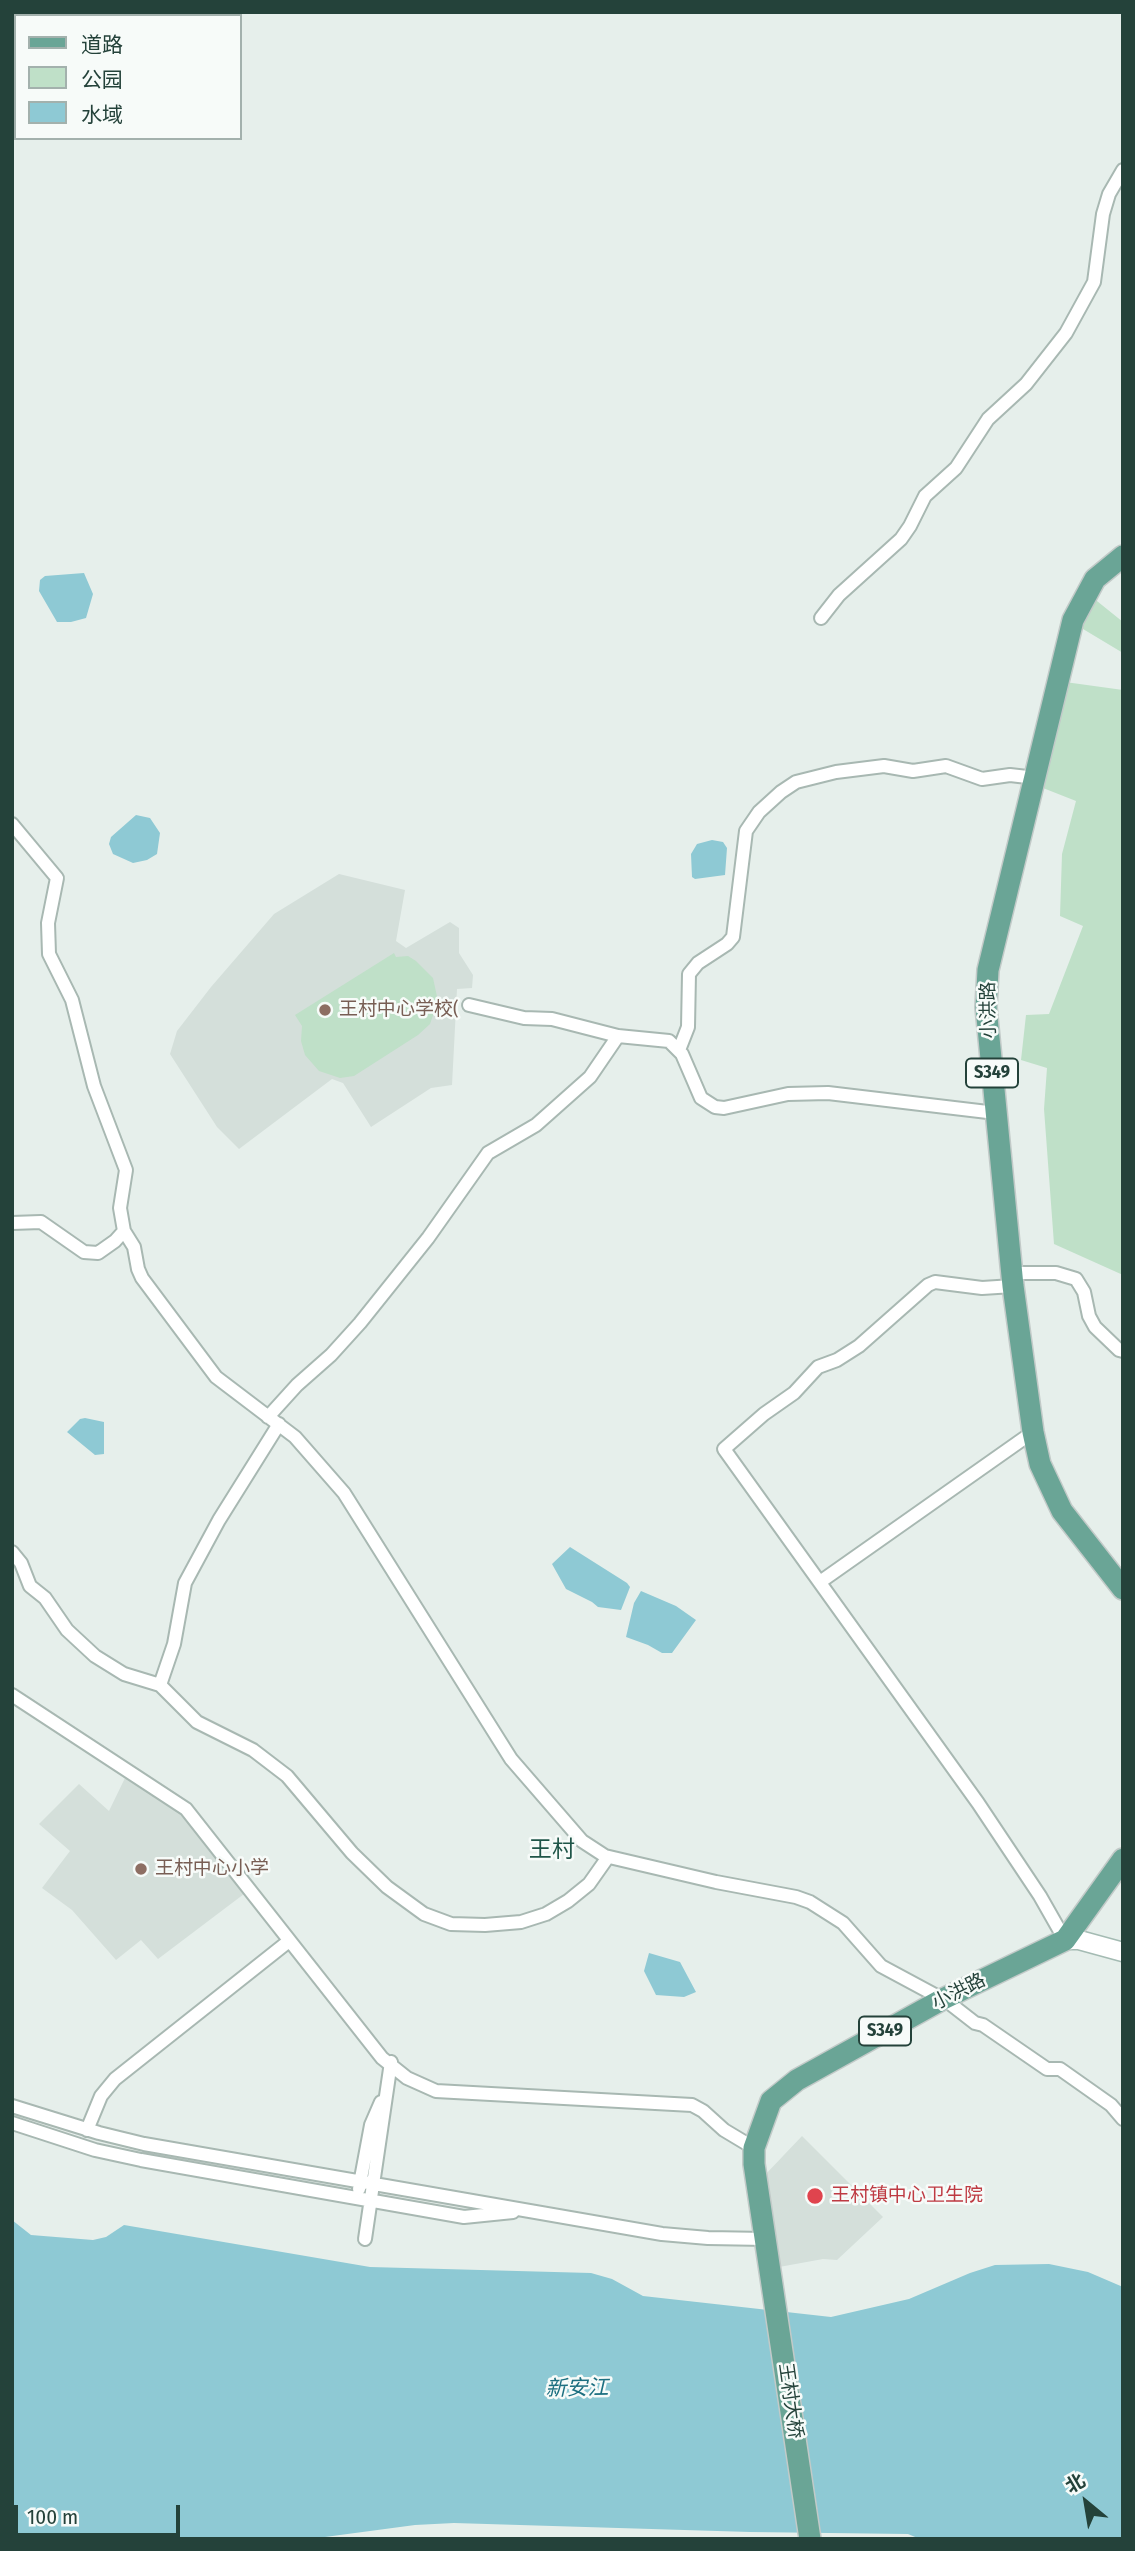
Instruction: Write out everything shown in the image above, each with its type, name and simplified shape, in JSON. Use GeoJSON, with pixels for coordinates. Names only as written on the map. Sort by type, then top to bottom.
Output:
{"type":"FeatureCollection","features":[{"type":"Feature","properties":{"kind":"main road","name":"小洪路"},"geometry":{"type":"LineString","coordinates":[[1123,556],[1094,579],[1073,620],[988,970],[986,1007],[1013,1279],[1032,1432],[1040,1464],[1062,1511],[1123,1589]]}},
{"type":"Feature","properties":{"kind":"main road","name":"小洪路"},"geometry":{"type":"LineString","coordinates":[[770,2264],[754,2164],[754,2148],[771,2101],[797,2080],[943,1999],[1065,1940],[1123,1859]]}},
{"type":"Feature","properties":{"kind":"main road"},"geometry":{"type":"LineString","coordinates":[[1065,1940],[1079,1940],[1123,1952]]}},
{"type":"Feature","properties":{"kind":"main road","name":"王村大桥"},"geometry":{"type":"LineString","coordinates":[[770,2264],[810,2539]]}},
{"type":"Feature","properties":{"kind":"street"},"geometry":{"type":"LineString","coordinates":[[821,618],[839,595],[901,539],[925,496],[956,468],[988,419],[1026,384],[1066,333],[1094,282],[1103,214],[1109,194],[1123,170]]}},
{"type":"Feature","properties":{"kind":"street"},"geometry":{"type":"LineString","coordinates":[[679,1049],[688,1027],[689,974],[698,963],[733,937],[746,831],[759,811],[781,792],[796,782],[836,772],[884,765],[913,771],[946,766],[982,779],[1010,775],[1036,778]]}},
{"type":"Feature","properties":{"kind":"street"},"geometry":{"type":"LineString","coordinates":[[12,824],[57,878],[47,923],[50,954],[72,1000],[94,1086],[126,1170],[120,1208],[124,1231],[134,1247],[142,1278],[223,1384],[274,1420],[310,1453],[344,1493],[438,1639],[466,1689],[523,1774],[582,1842],[608,1857],[716,1882],[796,1896],[810,1902],[843,1923],[881,1966],[943,1999],[1047,2069],[1060,2069],[1111,2105],[1123,2119]]}},
{"type":"Feature","properties":{"kind":"street"},"geometry":{"type":"LineString","coordinates":[[469,1005],[524,1018],[552,1019],[618,1036],[669,1041],[679,1049],[701,1098],[715,1107],[724,1108],[789,1094],[828,1093],[996,1113]]}},
{"type":"Feature","properties":{"kind":"street"},"geometry":{"type":"LineString","coordinates":[[160,1685],[174,1644],[185,1583],[274,1420],[297,1385],[331,1355],[359,1322],[428,1238],[488,1153],[536,1125],[590,1077],[618,1036]]}},
{"type":"Feature","properties":{"kind":"street"},"geometry":{"type":"LineString","coordinates":[[12,1223],[47,1224],[73,1245],[91,1253],[107,1248],[124,1231]]}},
{"type":"Feature","properties":{"kind":"street"},"geometry":{"type":"LineString","coordinates":[[1065,1940],[1009,1848],[724,1448],[794,1393],[818,1367],[837,1360],[859,1346],[934,1282],[982,1288],[1013,1279],[1056,1273],[1076,1279],[1084,1292],[1089,1316],[1095,1327],[1123,1352]]}},
{"type":"Feature","properties":{"kind":"street"},"geometry":{"type":"LineString","coordinates":[[820,1582],[1032,1432]]}},
{"type":"Feature","properties":{"kind":"street"},"geometry":{"type":"LineString","coordinates":[[12,1552],[21,1563],[30,1586],[45,1598],[67,1630],[95,1656],[119,1672],[160,1685],[197,1722],[253,1750],[287,1776],[352,1853],[387,1887],[424,1914],[451,1924],[521,1922],[546,1914],[568,1901],[589,1884],[608,1857]]}},
{"type":"Feature","properties":{"kind":"street"},"geometry":{"type":"LineString","coordinates":[[12,1695],[186,1809],[382,2058],[416,2083],[436,2091],[692,2105],[724,2130],[754,2148]]}},
{"type":"Feature","properties":{"kind":"street"},"geometry":{"type":"LineString","coordinates":[[87,2130],[101,2096],[115,2079],[289,1941]]}},
{"type":"Feature","properties":{"kind":"street"},"geometry":{"type":"LineString","coordinates":[[357,2198],[371,2125],[393,2066]]}},
{"type":"Feature","properties":{"kind":"street"},"geometry":{"type":"LineString","coordinates":[[365,2239],[393,2066]]}},
{"type":"Feature","properties":{"kind":"street"},"geometry":{"type":"LineString","coordinates":[[12,2106],[87,2130],[144,2144],[662,2234],[766,2239]]}},
{"type":"Feature","properties":{"kind":"street"},"geometry":{"type":"LineString","coordinates":[[12,2123],[118,2155],[464,2217],[531,2210]]}},
{"type":"Feature","properties":{"kind":"shaded area","name":"王村中心学校("},"geometry":{"type":"Polygon","coordinates":[[[339,874],[405,890],[396,941],[406,948],[450,922],[459,928],[459,953],[473,975],[472,988],[457,989],[452,1085],[431,1088],[371,1127],[343,1083],[332,1079],[239,1149],[217,1127],[170,1054],[177,1031],[274,914],[339,874]]]}},
{"type":"Feature","properties":{"kind":"shaded area","name":"王村中心小学"},"geometry":{"type":"Polygon","coordinates":[[[125,1778],[183,1811],[244,1894],[158,1959],[141,1940],[116,1960],[72,1910],[42,1888],[70,1851],[39,1824],[79,1784],[109,1811],[125,1778]]]}},
{"type":"Feature","properties":{"kind":"shaded area","name":"王村镇中心卫生院"},"geometry":{"type":"Polygon","coordinates":[[[802,2136],[883,2217],[837,2260],[823,2259],[779,2267],[764,2176],[802,2136]]]}},
{"type":"Feature","properties":{"kind":"green space"},"geometry":{"type":"Polygon","coordinates":[[[12,12],[246,12],[14,14],[12,140],[12,12]]]}},
{"type":"Feature","properties":{"kind":"green space"},"geometry":{"type":"Polygon","coordinates":[[[1092,597],[1123,622],[1123,653],[1078,626],[1092,597]]]}},
{"type":"Feature","properties":{"kind":"green space"},"geometry":{"type":"Polygon","coordinates":[[[1065,682],[1123,690],[1123,1275],[1054,1244],[1044,1109],[1047,1068],[1021,1060],[1026,1015],[1049,1014],[1083,926],[1060,916],[1062,854],[1076,801],[1043,788],[1065,682]]]}},
{"type":"Feature","properties":{"kind":"green space"},"geometry":{"type":"Polygon","coordinates":[[[394,953],[396,957],[408,956],[416,961],[433,978],[438,1001],[430,1024],[418,1035],[354,1076],[340,1078],[319,1071],[305,1055],[301,1041],[302,1026],[295,1015],[394,953]]]}},
{"type":"Feature","properties":{"kind":"water"},"geometry":{"type":"Polygon","coordinates":[[[84,573],[93,594],[86,618],[57,622],[39,591],[40,580],[45,576],[84,573]]]}},
{"type":"Feature","properties":{"kind":"water"},"geometry":{"type":"Polygon","coordinates":[[[136,815],[150,818],[160,833],[157,854],[147,860],[133,863],[113,854],[109,844],[111,837],[136,815]]]}},
{"type":"Feature","properties":{"kind":"water"},"geometry":{"type":"Polygon","coordinates":[[[712,840],[723,842],[727,848],[725,875],[695,879],[692,877],[691,854],[697,844],[712,840]]]}},
{"type":"Feature","properties":{"kind":"water"},"geometry":{"type":"Polygon","coordinates":[[[80,1419],[104,1422],[104,1454],[95,1455],[67,1432],[80,1419]]]}},
{"type":"Feature","properties":{"kind":"water"},"geometry":{"type":"Polygon","coordinates":[[[570,1547],[627,1583],[630,1587],[621,1610],[598,1607],[566,1589],[552,1564],[570,1547]]]}},
{"type":"Feature","properties":{"kind":"water"},"geometry":{"type":"Polygon","coordinates":[[[641,1591],[676,1606],[696,1620],[672,1653],[662,1653],[626,1637],[634,1603],[641,1591]]]}},
{"type":"Feature","properties":{"kind":"water"},"geometry":{"type":"Polygon","coordinates":[[[649,1953],[680,1962],[696,1992],[684,1997],[656,1995],[644,1971],[649,1953]]]}},
{"type":"Feature","properties":{"kind":"water","name":"新安江"},"geometry":{"type":"Polygon","coordinates":[[[12,2220],[31,2235],[93,2240],[106,2237],[124,2225],[370,2267],[591,2273],[612,2279],[643,2296],[831,2317],[909,2299],[995,2265],[1049,2264],[1088,2272],[1123,2287],[1123,2539],[920,2539],[908,2534],[454,2523],[415,2525],[310,2539],[12,2539],[12,2220]]]}},
{"type":"Feature","properties":{"kind":"place","name":"王村中心学校("},"geometry":{"type":"Point","coordinates":[325,1010]}},
{"type":"Feature","properties":{"kind":"place","name":"王村中心小学"},"geometry":{"type":"Point","coordinates":[141,1869]}},
{"type":"Feature","properties":{"kind":"place","name":"王村镇中心卫生院"},"geometry":{"type":"Point","coordinates":[815,2196]}},
{"type":"Feature","properties":{"kind":"district","name":"王村"},"geometry":{"type":"Point","coordinates":[552,1851]}}]}
